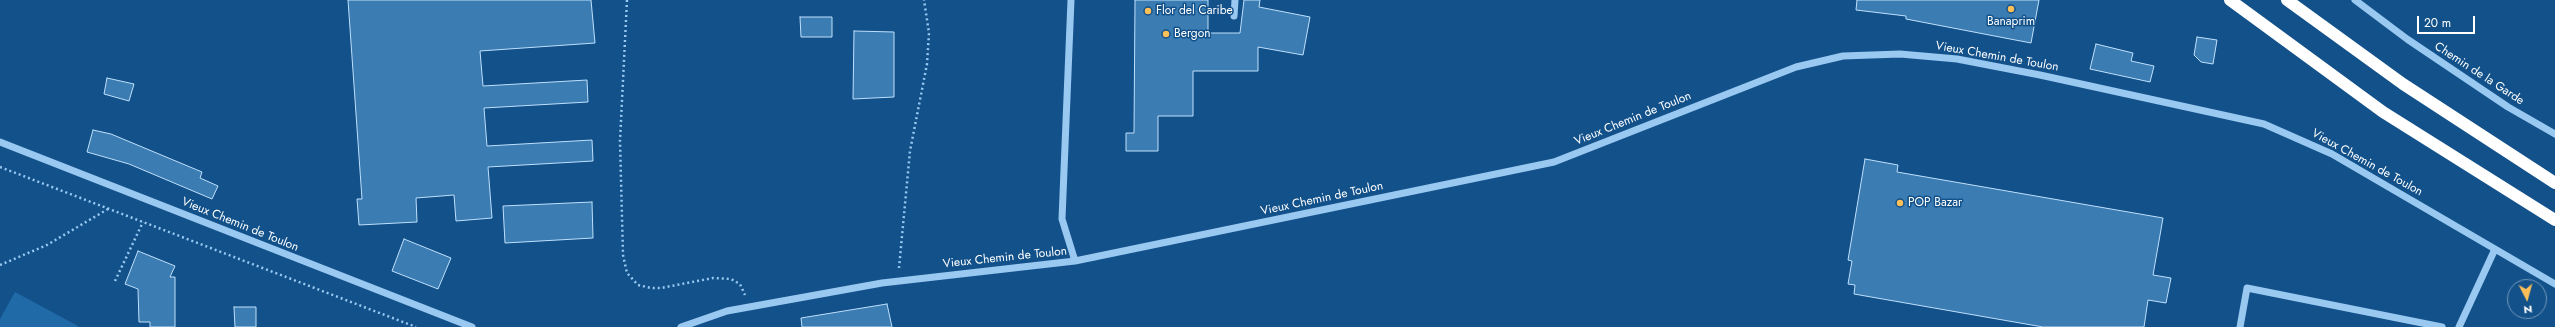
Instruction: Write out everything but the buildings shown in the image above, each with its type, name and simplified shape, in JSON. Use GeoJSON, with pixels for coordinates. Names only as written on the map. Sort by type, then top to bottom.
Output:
{"type":"FeatureCollection","features":[{"type":"Feature","properties":{"kind":"highway"},"geometry":{"type":"LineString","coordinates":[[2230,0],[2383,112],[2555,220]]}},
{"type":"Feature","properties":{"kind":"highway"},"geometry":{"type":"LineString","coordinates":[[2288,0],[2403,84],[2555,183]]}},
{"type":"Feature","properties":{"kind":"street"},"geometry":{"type":"LineString","coordinates":[[1071,0],[1062,219],[1074,261]]}},
{"type":"Feature","properties":{"kind":"street"},"geometry":{"type":"LineString","coordinates":[[1234,16],[1235,0]]}},
{"type":"Feature","properties":{"kind":"street","name":"Chemin de la Garde"},"geometry":{"type":"LineString","coordinates":[[2355,0],[2407,39],[2508,107],[2555,134]]}},
{"type":"Feature","properties":{"kind":"street","name":"Vieux Chemin de Toulon"},"geometry":{"type":"LineString","coordinates":[[681,327],[727,311],[897,281],[1074,261],[1554,162],[1796,67],[1843,56],[1900,54],[1957,59],[2264,124],[2332,154],[2555,284]]}},
{"type":"Feature","properties":{"kind":"street","name":"Vieux Chemin de Toulon"},"geometry":{"type":"LineString","coordinates":[[0,142],[472,327]]}},
{"type":"Feature","properties":{"kind":"street"},"geometry":{"type":"LineString","coordinates":[[2458,327],[2495,248]]}},
{"type":"Feature","properties":{"kind":"street"},"geometry":{"type":"LineString","coordinates":[[2240,327],[2247,288],[2442,327]]}},
{"type":"Feature","properties":{"kind":"path"},"geometry":{"type":"LineString","coordinates":[[627,0],[620,141],[624,255],[627,273],[638,285],[651,288],[713,278],[731,279],[740,284],[745,291],[747,308]]}},
{"type":"Feature","properties":{"kind":"path"},"geometry":{"type":"LineString","coordinates":[[897,281],[910,151],[927,64],[929,33],[924,0]]}},
{"type":"Feature","properties":{"kind":"path"},"geometry":{"type":"LineString","coordinates":[[0,167],[416,327]]}},
{"type":"Feature","properties":{"kind":"path"},"geometry":{"type":"LineString","coordinates":[[0,265],[47,245],[109,209]]}},
{"type":"Feature","properties":{"kind":"path"},"geometry":{"type":"LineString","coordinates":[[115,281],[142,222]]}},
{"type":"Feature","properties":{"kind":"shaded area"},"geometry":{"type":"Polygon","coordinates":[[[15,292],[78,327],[0,327],[0,319],[15,292]]]}},
{"type":"Feature","properties":{"kind":"place","name":"Banaprim"},"geometry":{"type":"Point","coordinates":[2011,9]}},
{"type":"Feature","properties":{"kind":"place","name":"Flor del Caribe"},"geometry":{"type":"Point","coordinates":[1148,11]}},
{"type":"Feature","properties":{"kind":"place","name":"Bergon"},"geometry":{"type":"Point","coordinates":[1166,34]}},
{"type":"Feature","properties":{"kind":"place","name":"POP Bazar"},"geometry":{"type":"Point","coordinates":[1900,203]}}]}
